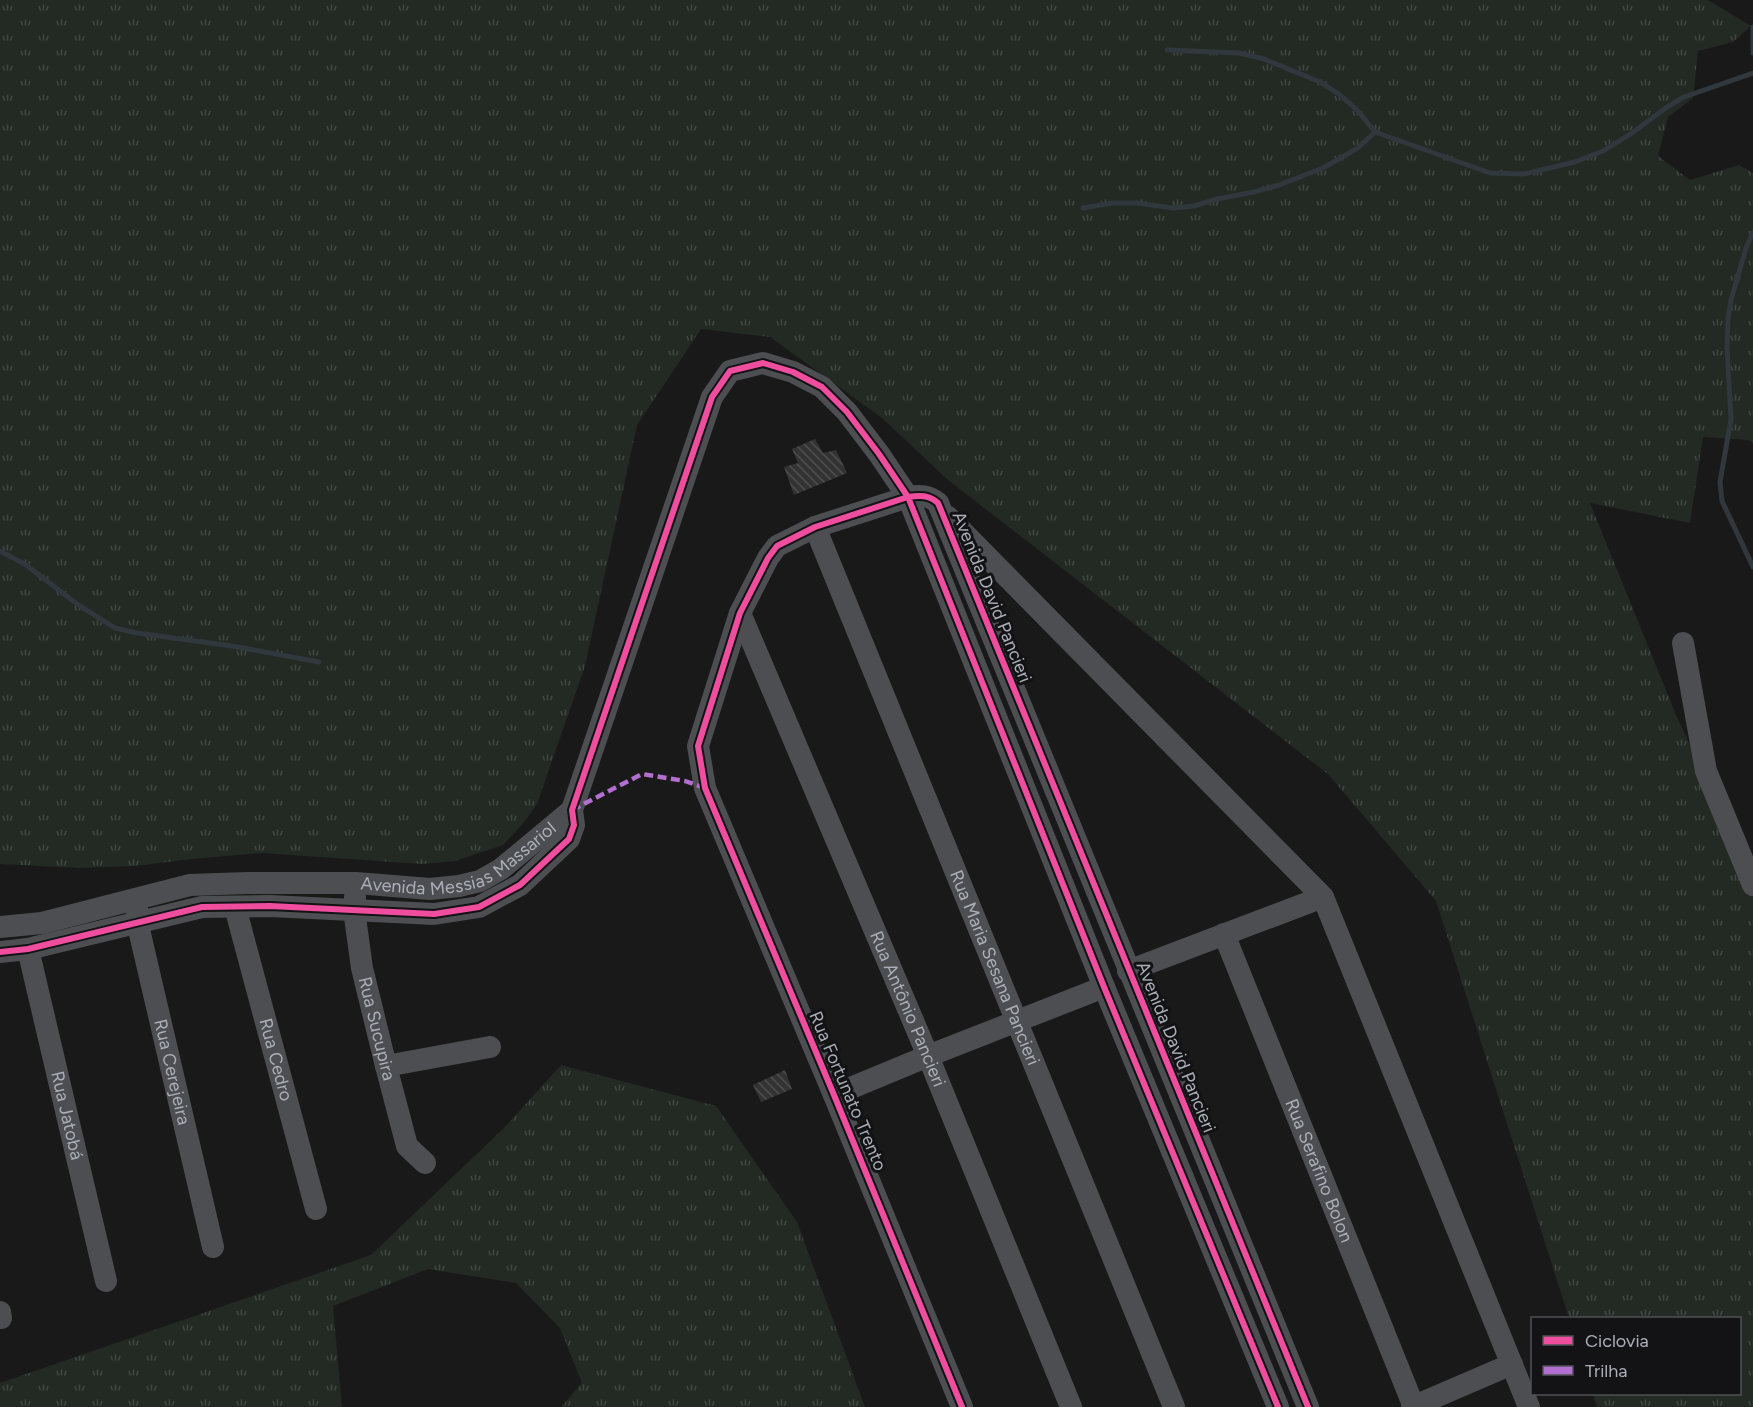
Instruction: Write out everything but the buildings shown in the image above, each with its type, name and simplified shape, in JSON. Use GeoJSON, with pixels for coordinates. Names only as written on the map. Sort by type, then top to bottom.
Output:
{"type":"FeatureCollection","features":[{"type":"Feature","properties":{"kind":"street"},"geometry":{"type":"LineString","coordinates":[[572,810],[712,397],[730,371],[764,363],[793,372],[822,387],[847,412],[908,498],[1104,987],[1278,1407]]}},
{"type":"Feature","properties":{"kind":"street","name":"Avenida David Pancieri"},"geometry":{"type":"LineString","coordinates":[[908,498],[928,496],[938,503],[1308,1407]]}},
{"type":"Feature","properties":{"kind":"street","name":"Rua Fortunato Trento"},"geometry":{"type":"LineString","coordinates":[[908,498],[815,527],[777,546],[768,558],[741,614],[698,746],[705,788],[962,1407]]}},
{"type":"Feature","properties":{"kind":"street"},"geometry":{"type":"LineString","coordinates":[[940,510],[1323,897],[1529,1407]]}},
{"type":"Feature","properties":{"kind":"street","name":"Rua Maria Sesana Pancieri"},"geometry":{"type":"LineString","coordinates":[[815,527],[1174,1407]]}},
{"type":"Feature","properties":{"kind":"street","name":"Rua Antônio Pancieri"},"geometry":{"type":"LineString","coordinates":[[741,614],[927,1056],[1071,1407]]}},
{"type":"Feature","properties":{"kind":"street"},"geometry":{"type":"LineString","coordinates":[[1683,643],[1706,771],[1753,885]]}},
{"type":"Feature","properties":{"kind":"street","name":"Avenida Messias Massariol"},"geometry":{"type":"LineString","coordinates":[[0,927],[42,923],[190,885],[223,883],[356,884],[430,889],[459,886],[480,881],[501,869],[572,810]]}},
{"type":"Feature","properties":{"kind":"street","name":"Avenida Messias Massariol"},"geometry":{"type":"LineString","coordinates":[[0,952],[28,949],[202,907],[270,906],[434,914],[479,907],[520,885],[569,839],[574,825],[572,810]]}},
{"type":"Feature","properties":{"kind":"street","name":"Rua Sucupira"},"geometry":{"type":"LineString","coordinates":[[356,884],[354,910],[362,968],[386,1066],[407,1146],[425,1163]]}},
{"type":"Feature","properties":{"kind":"street","name":"Rua Cerejeira"},"geometry":{"type":"LineString","coordinates":[[138,897],[137,921],[213,1246]]}},
{"type":"Feature","properties":{"kind":"street"},"geometry":{"type":"LineString","coordinates":[[1128,971],[1323,897]]}},
{"type":"Feature","properties":{"kind":"street","name":"Rua Cedro"},"geometry":{"type":"LineString","coordinates":[[235,907],[316,1209]]}},
{"type":"Feature","properties":{"kind":"street","name":"Rua Serafino Bolon"},"geometry":{"type":"LineString","coordinates":[[1224,934],[1414,1407]]}},
{"type":"Feature","properties":{"kind":"street","name":"Rua Jatobá"},"geometry":{"type":"LineString","coordinates":[[28,949],[106,1281]]}},
{"type":"Feature","properties":{"kind":"street"},"geometry":{"type":"LineString","coordinates":[[834,1095],[1104,987]]}},
{"type":"Feature","properties":{"kind":"street"},"geometry":{"type":"LineString","coordinates":[[386,1066],[490,1047]]}},
{"type":"Feature","properties":{"kind":"street"},"geometry":{"type":"LineString","coordinates":[[1414,1407],[1512,1364]]}},
{"type":"Feature","properties":{"kind":"green space"},"geometry":{"type":"Polygon","coordinates":[[[0,0],[1708,0],[1751,26],[1733,42],[1698,51],[1693,98],[1668,117],[1658,156],[1690,180],[1739,165],[1753,173],[1753,443],[1748,440],[1703,437],[1690,523],[1590,503],[1676,715],[1753,880],[1753,1407],[1597,1407],[1593,1395],[1741,1395],[1741,1317],[1569,1317],[1436,901],[1328,774],[948,480],[882,418],[770,337],[701,329],[637,425],[585,666],[537,804],[503,845],[455,861],[422,864],[263,853],[134,866],[80,868],[0,864],[0,0]]]}},
{"type":"Feature","properties":{"kind":"green space"},"geometry":{"type":"Polygon","coordinates":[[[561,1065],[716,1106],[797,1222],[865,1407],[561,1407],[582,1383],[560,1328],[516,1283],[428,1269],[333,1306],[342,1407],[0,1407],[0,1383],[371,1255],[505,1127],[561,1065]]]}},
{"type":"Feature","properties":{"kind":"waterway"},"geometry":{"type":"LineString","coordinates":[[1753,27],[1753,53]]}},
{"type":"Feature","properties":{"kind":"waterway"},"geometry":{"type":"LineString","coordinates":[[1167,50],[1239,53],[1264,59],[1320,82],[1339,94],[1358,111],[1375,132],[1490,173],[1524,174],[1575,162],[1603,151],[1684,97],[1753,73]]}},
{"type":"Feature","properties":{"kind":"waterway"},"geometry":{"type":"LineString","coordinates":[[1083,208],[1113,203],[1137,203],[1173,208],[1194,206],[1254,192],[1323,168],[1358,148],[1375,132]]}},
{"type":"Feature","properties":{"kind":"waterway"},"geometry":{"type":"LineString","coordinates":[[1753,232],[1731,300],[1728,319],[1727,347],[1731,419],[1720,482],[1722,501],[1753,567]]}},
{"type":"Feature","properties":{"kind":"waterway"},"geometry":{"type":"LineString","coordinates":[[0,551],[26,565],[77,604],[115,628],[319,662]]}},
{"type":"Feature","properties":{"kind":"marked path"},"geometry":{"type":"LineString","coordinates":[[572,810],[642,774],[685,781],[705,788]]}},
{"type":"Feature","properties":{"kind":"cycle path"},"geometry":{"type":"LineString","coordinates":[[0,952],[28,949],[202,907],[270,906],[434,914],[479,907],[520,885],[569,839],[574,825],[572,810],[712,397],[730,371],[763,363],[793,372],[822,387],[847,412],[908,497],[815,527],[777,546],[768,558],[740,613],[698,746],[705,788],[962,1407]]}},
{"type":"Feature","properties":{"kind":"cycle path"},"geometry":{"type":"LineString","coordinates":[[1278,1407],[1104,987],[908,497],[924,496],[938,503],[1308,1407]]}}]}
